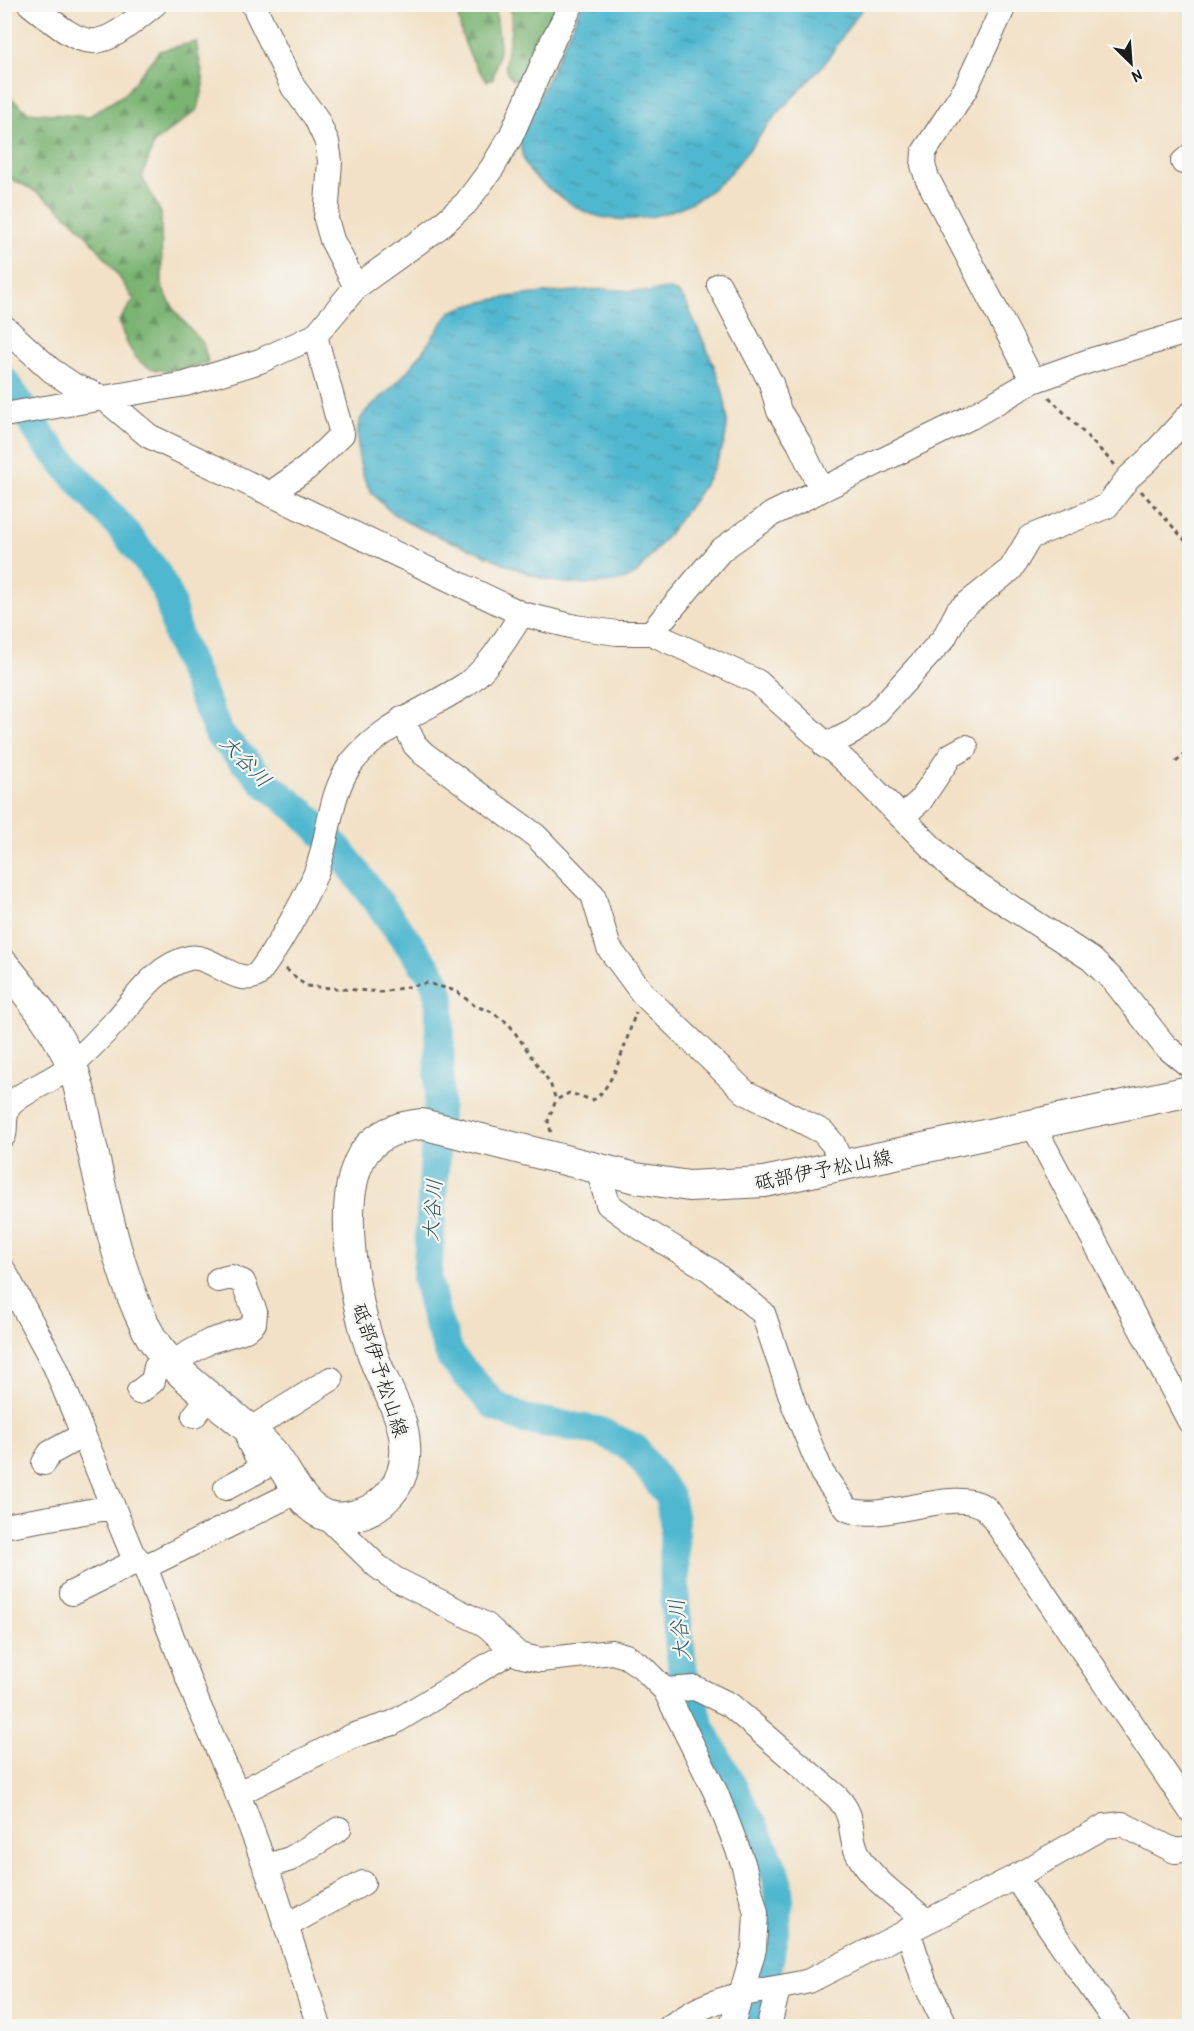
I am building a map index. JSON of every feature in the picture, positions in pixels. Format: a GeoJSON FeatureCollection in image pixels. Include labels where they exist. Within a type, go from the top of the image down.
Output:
{"type":"FeatureCollection","features":[{"type":"Feature","properties":{"kind":"main road"},"geometry":{"type":"LineString","coordinates":[[4,966],[48,1025],[72,1065],[118,1256],[146,1328],[202,1406],[253,1433],[276,1457],[314,1511],[327,1517]]}},
{"type":"Feature","properties":{"kind":"main road","name":"砥部伊予松山線"},"geometry":{"type":"LineString","coordinates":[[327,1517],[361,1514],[388,1498],[399,1480],[405,1457],[402,1426],[374,1359],[354,1286],[350,1233],[350,1190],[360,1160],[367,1148],[391,1131],[422,1124],[598,1169],[666,1183],[714,1186],[764,1182],[1190,1092]]}},
{"type":"Feature","properties":{"kind":"street"},"geometry":{"type":"LineString","coordinates":[[30,4],[66,34],[82,42],[101,41],[121,33],[155,4]]}},
{"type":"Feature","properties":{"kind":"street"},"geometry":{"type":"LineString","coordinates":[[253,4],[294,87],[316,118],[327,142],[330,161],[326,219],[332,240],[356,287]]}},
{"type":"Feature","properties":{"kind":"street"},"geometry":{"type":"LineString","coordinates":[[4,415],[185,384],[260,361],[315,336],[356,287],[438,228],[466,203],[492,168],[511,136],[554,38],[572,4]]}},
{"type":"Feature","properties":{"kind":"street"},"geometry":{"type":"LineString","coordinates":[[1005,4],[965,90],[924,152],[923,165],[927,178],[1033,381]]}},
{"type":"Feature","properties":{"kind":"street"},"geometry":{"type":"LineString","coordinates":[[719,285],[771,383],[779,411],[799,443],[821,489]]}},
{"type":"Feature","properties":{"kind":"street"},"geometry":{"type":"LineString","coordinates":[[4,327],[51,370],[73,385],[105,399],[148,436],[522,614],[596,630],[651,633],[758,682],[902,817],[954,870],[1091,959],[1115,982],[1165,1046],[1190,1066]]}},
{"type":"Feature","properties":{"kind":"street"},"geometry":{"type":"LineString","coordinates":[[651,633],[721,550],[772,514],[971,417],[1033,381],[1089,360],[1190,331]]}},
{"type":"Feature","properties":{"kind":"street"},"geometry":{"type":"LineString","coordinates":[[270,494],[307,468],[342,434],[315,336]]}},
{"type":"Feature","properties":{"kind":"street"},"geometry":{"type":"LineString","coordinates":[[825,746],[853,732],[877,712],[944,638],[958,611],[1011,569],[1030,537],[1107,506],[1128,478],[1148,460],[1190,414]]}},
{"type":"Feature","properties":{"kind":"street"},"geometry":{"type":"LineString","coordinates":[[4,1135],[5,1113],[11,1104],[55,1079],[72,1065],[116,1021],[149,982],[180,962],[197,958],[243,977],[252,978],[262,969],[313,882],[338,790],[352,763],[372,741],[402,719],[467,684],[489,663],[522,614]]}},
{"type":"Feature","properties":{"kind":"street"},"geometry":{"type":"LineString","coordinates":[[402,719],[415,745],[424,754],[536,836],[583,882],[593,895],[609,948],[643,994],[745,1092],[823,1132],[833,1144],[842,1166]]}},
{"type":"Feature","properties":{"kind":"street"},"geometry":{"type":"LineString","coordinates":[[902,817],[920,801],[951,755],[966,747]]}},
{"type":"Feature","properties":{"kind":"street"},"geometry":{"type":"LineString","coordinates":[[1033,1125],[1190,1422]]}},
{"type":"Feature","properties":{"kind":"street"},"geometry":{"type":"LineString","coordinates":[[598,1169],[608,1204],[638,1226],[710,1270],[763,1313],[795,1408],[822,1473],[847,1509],[866,1512],[970,1500],[987,1509],[1190,1810]]}},
{"type":"Feature","properties":{"kind":"street"},"geometry":{"type":"LineString","coordinates":[[4,1271],[55,1366],[132,1553],[142,1563],[266,1867],[319,2026]]}},
{"type":"Feature","properties":{"kind":"street"},"geometry":{"type":"LineString","coordinates":[[139,1392],[153,1381],[156,1367],[169,1359],[210,1341],[246,1330],[254,1323],[255,1312],[243,1282],[231,1277],[218,1280]]}},
{"type":"Feature","properties":{"kind":"street"},"geometry":{"type":"LineString","coordinates":[[226,1488],[263,1468],[249,1442],[253,1433],[331,1379]]}},
{"type":"Feature","properties":{"kind":"street"},"geometry":{"type":"LineString","coordinates":[[44,1463],[50,1453],[83,1435]]}},
{"type":"Feature","properties":{"kind":"street"},"geometry":{"type":"LineString","coordinates":[[72,1593],[298,1491]]}},
{"type":"Feature","properties":{"kind":"street"},"geometry":{"type":"LineString","coordinates":[[4,1526],[113,1507]]}},
{"type":"Feature","properties":{"kind":"street"},"geometry":{"type":"LineString","coordinates":[[327,1517],[370,1560],[394,1579],[486,1625],[513,1650],[530,1660],[612,1652],[627,1656],[679,1689],[730,1705],[847,1807],[857,1852],[865,1866],[917,1926],[924,1981],[946,2026]]}},
{"type":"Feature","properties":{"kind":"street"},"geometry":{"type":"LineString","coordinates":[[237,1794],[352,1736],[375,1731],[393,1723],[513,1650]]}},
{"type":"Feature","properties":{"kind":"street"},"geometry":{"type":"LineString","coordinates":[[679,1689],[742,1863],[756,1913],[754,1949],[732,2026]]}},
{"type":"Feature","properties":{"kind":"street"},"geometry":{"type":"LineString","coordinates":[[671,2026],[707,2005],[740,1994],[778,1989],[808,1981],[1015,1877],[1105,1826],[1122,1824],[1175,1851],[1190,1849]]}},
{"type":"Feature","properties":{"kind":"street"},"geometry":{"type":"LineString","coordinates":[[266,1867],[290,1859],[339,1829]]}},
{"type":"Feature","properties":{"kind":"street"},"geometry":{"type":"LineString","coordinates":[[1015,1877],[1118,2026]]}},
{"type":"Feature","properties":{"kind":"street"},"geometry":{"type":"LineString","coordinates":[[286,1926],[363,1883]]}},
{"type":"Feature","properties":{"kind":"street"},"geometry":{"type":"LineString","coordinates":[[769,2026],[778,1989]]}},
{"type":"Feature","properties":{"kind":"path"},"geometry":{"type":"LineString","coordinates":[[1033,381],[1128,478],[1190,546]]}},
{"type":"Feature","properties":{"kind":"path"},"geometry":{"type":"LineString","coordinates":[[1176,762],[1190,749]]}},
{"type":"Feature","properties":{"kind":"path"},"geometry":{"type":"LineString","coordinates":[[275,947],[286,970],[306,986],[382,992],[427,983],[456,991],[475,1006],[489,1011],[509,1024],[550,1083],[556,1100],[548,1121],[559,1158]]}},
{"type":"Feature","properties":{"kind":"path"},"geometry":{"type":"LineString","coordinates":[[556,1100],[569,1094],[592,1100],[599,1096],[612,1076],[643,994]]}},
{"type":"Feature","properties":{"kind":"green space"},"geometry":{"type":"Polygon","coordinates":[[[458,5],[495,5],[500,46],[493,79],[487,81],[469,54],[462,36],[458,5]]]}},
{"type":"Feature","properties":{"kind":"green space"},"geometry":{"type":"Polygon","coordinates":[[[510,5],[561,5],[524,74],[520,79],[513,80],[508,75],[505,63],[511,26],[510,5]]]}},
{"type":"Feature","properties":{"kind":"green space"},"geometry":{"type":"Polygon","coordinates":[[[196,42],[204,84],[198,109],[154,143],[142,177],[161,213],[162,288],[177,314],[203,343],[208,362],[162,371],[141,362],[125,339],[119,321],[134,300],[95,244],[63,212],[45,198],[5,177],[5,93],[28,112],[88,117],[125,94],[159,51],[196,42]]]}},
{"type":"Feature","properties":{"kind":"water"},"geometry":{"type":"Polygon","coordinates":[[[582,5],[866,5],[821,68],[781,110],[726,177],[692,202],[672,211],[650,217],[628,219],[607,218],[586,213],[568,202],[534,176],[528,169],[521,151],[520,138],[582,5]]]}},
{"type":"Feature","properties":{"kind":"water"},"geometry":{"type":"Polygon","coordinates":[[[603,289],[649,292],[668,289],[678,293],[686,302],[717,373],[727,418],[725,437],[719,457],[708,478],[679,520],[637,573],[620,580],[599,584],[548,580],[414,526],[386,508],[367,485],[362,470],[358,445],[359,423],[368,409],[412,366],[450,312],[505,297],[603,289]]]}},
{"type":"Feature","properties":{"kind":"waterway","name":"大谷川"},"geometry":{"type":"LineString","coordinates":[[4,381],[47,444],[124,531],[155,571],[169,597],[178,637],[219,734],[265,783],[304,814],[340,851],[432,975],[440,996],[439,1096],[427,1278],[436,1317],[451,1357],[495,1406],[524,1419],[598,1431],[634,1448],[669,1496],[674,1520],[675,1604],[683,1673],[701,1728],[760,1839],[777,1878],[779,1901],[767,1972],[749,2026]]}}]}
